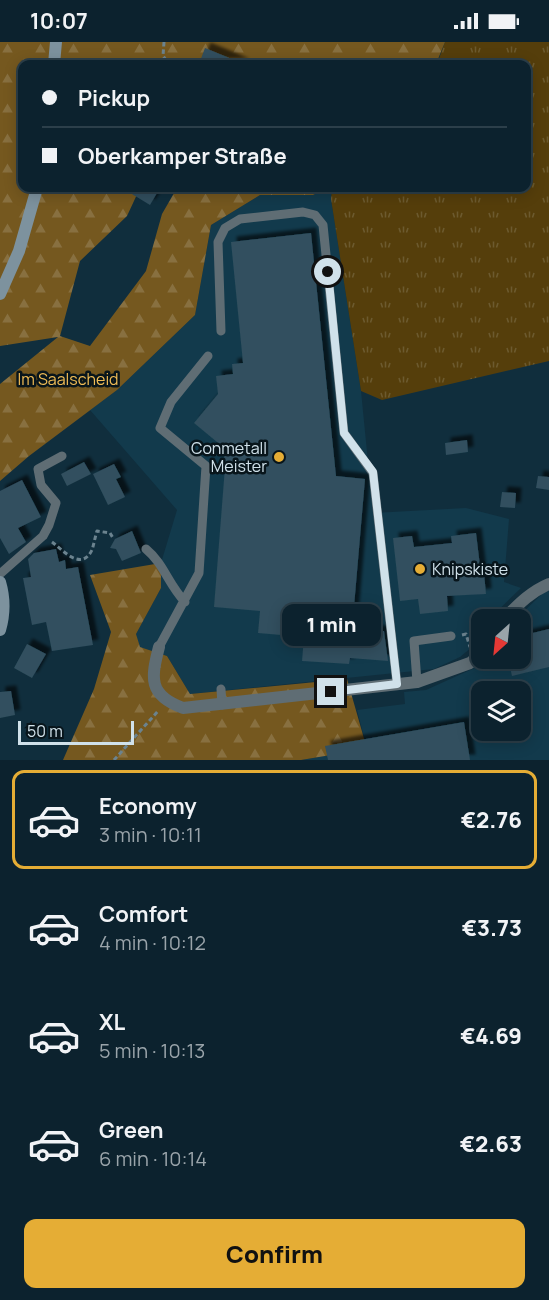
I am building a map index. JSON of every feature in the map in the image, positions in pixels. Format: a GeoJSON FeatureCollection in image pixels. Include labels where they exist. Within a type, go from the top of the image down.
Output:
{"type":"FeatureCollection","features":[{"type":"Feature","properties":{"kind":"main road"},"geometry":{"type":"LineString","coordinates":[[54,60],[56,42]]}},
{"type":"Feature","properties":{"kind":"main road"},"geometry":{"type":"LineString","coordinates":[[0,294],[19,251],[37,192]]}},
{"type":"Feature","properties":{"kind":"main road"},"geometry":{"type":"LineString","coordinates":[[0,582],[5,597],[4,616],[0,630]]}},
{"type":"Feature","properties":{"kind":"street"},"geometry":{"type":"LineString","coordinates":[[514,609],[537,589],[549,584]]}},
{"type":"Feature","properties":{"kind":"street"},"geometry":{"type":"LineString","coordinates":[[159,647],[153,672],[158,693],[167,702],[183,708],[417,682],[471,662]]}},
{"type":"Feature","properties":{"kind":"lane"},"geometry":{"type":"LineString","coordinates":[[221,331],[218,242],[225,228],[240,219],[303,212],[315,215],[323,225],[344,433],[373,472],[397,684]]}},
{"type":"Feature","properties":{"kind":"lane"},"geometry":{"type":"LineString","coordinates":[[159,647],[199,573],[206,466],[160,428],[171,402],[208,356]]}},
{"type":"Feature","properties":{"kind":"lane"},"geometry":{"type":"LineString","coordinates":[[0,574],[43,536],[49,525],[56,503],[41,485],[38,470],[62,456]]}},
{"type":"Feature","properties":{"kind":"lane"},"geometry":{"type":"LineString","coordinates":[[146,549],[157,559],[172,589],[185,602]]}},
{"type":"Feature","properties":{"kind":"lane"},"geometry":{"type":"LineString","coordinates":[[417,682],[414,641],[455,635]]}},
{"type":"Feature","properties":{"kind":"lane"},"geometry":{"type":"LineString","coordinates":[[221,689],[222,705]]}},
{"type":"Feature","properties":{"kind":"path"},"geometry":{"type":"LineString","coordinates":[[164,42],[163,56],[166,60]]}},
{"type":"Feature","properties":{"kind":"path"},"geometry":{"type":"LineString","coordinates":[[43,536],[69,557],[79,560],[91,551],[97,531],[110,533],[114,538]]}},
{"type":"Feature","properties":{"kind":"path"},"geometry":{"type":"LineString","coordinates":[[455,635],[466,634],[468,644]]}},
{"type":"Feature","properties":{"kind":"path"},"geometry":{"type":"LineString","coordinates":[[114,760],[167,702]]}},
{"type":"Feature","properties":{"kind":"shaded area"},"geometry":{"type":"Polygon","coordinates":[[[319,192],[332,192],[361,391],[373,513],[466,508],[509,519],[504,582],[521,588],[499,609],[471,609],[471,648],[460,657],[434,669],[190,694],[167,656],[139,647],[136,634],[161,588],[161,563],[177,510],[90,410],[117,390],[195,315],[211,225],[260,195],[313,195],[319,192]]]}},
{"type":"Feature","properties":{"kind":"shaded area"},"geometry":{"type":"Polygon","coordinates":[[[549,591],[549,760],[301,760],[367,749],[357,710],[405,704],[404,692],[426,690],[472,669],[531,669],[531,609],[526,609],[543,593],[549,591]]]}},
{"type":"Feature","properties":{"kind":"green space","name":"Im Saalscheid"},"geometry":{"type":"Polygon","coordinates":[[[0,42],[445,42],[438,60],[18,60],[18,192],[138,192],[127,216],[80,261],[60,336],[90,346],[146,271],[162,214],[175,192],[319,192],[313,195],[260,195],[211,225],[195,315],[117,390],[29,456],[0,481],[0,384],[58,337],[0,346],[0,42]]]}},
{"type":"Feature","properties":{"kind":"green space"},"geometry":{"type":"Polygon","coordinates":[[[445,42],[549,42],[549,361],[382,400],[361,391],[332,192],[531,192],[531,60],[438,60],[445,42]]]}},
{"type":"Feature","properties":{"kind":"green space"},"geometry":{"type":"Polygon","coordinates":[[[161,563],[161,588],[136,634],[140,647],[167,656],[190,694],[347,679],[367,749],[301,760],[63,760],[94,689],[111,632],[90,575],[161,563]]]}},
{"type":"Feature","properties":{"kind":"building"},"geometry":{"type":"Polygon","coordinates":[[[205,48],[234,60],[200,60],[205,48]]]}},
{"type":"Feature","properties":{"kind":"building"},"geometry":{"type":"Polygon","coordinates":[[[129,192],[158,192],[150,205],[129,192]]]}},
{"type":"Feature","properties":{"kind":"building","name":"Conmetall Meister"},"geometry":{"type":"Polygon","coordinates":[[[311,233],[336,476],[365,479],[352,630],[384,631],[388,661],[350,658],[349,664],[302,661],[304,637],[258,633],[260,611],[214,607],[225,467],[223,447],[194,423],[218,394],[216,376],[233,374],[232,364],[243,363],[231,242],[311,233]]]}},
{"type":"Feature","properties":{"kind":"building"},"geometry":{"type":"Polygon","coordinates":[[[467,440],[468,452],[446,455],[445,443],[467,440]]]}},
{"type":"Feature","properties":{"kind":"building"},"geometry":{"type":"Polygon","coordinates":[[[84,462],[91,474],[67,486],[61,474],[84,462]]]}},
{"type":"Feature","properties":{"kind":"building"},"geometry":{"type":"Polygon","coordinates":[[[114,464],[121,477],[116,479],[125,497],[108,505],[93,474],[114,464]]]}},
{"type":"Feature","properties":{"kind":"building"},"geometry":{"type":"Polygon","coordinates":[[[538,476],[549,477],[549,490],[536,488],[538,476]]]}},
{"type":"Feature","properties":{"kind":"building"},"geometry":{"type":"Polygon","coordinates":[[[22,480],[41,517],[18,528],[26,542],[9,554],[0,538],[0,491],[22,480]]]}},
{"type":"Feature","properties":{"kind":"building"},"geometry":{"type":"Polygon","coordinates":[[[502,492],[516,493],[515,508],[500,507],[502,492]]]}},
{"type":"Feature","properties":{"kind":"building"},"geometry":{"type":"Polygon","coordinates":[[[132,531],[141,553],[122,561],[116,549],[110,548],[115,539],[132,531]]]}},
{"type":"Feature","properties":{"kind":"building"},"geometry":{"type":"Polygon","coordinates":[[[476,533],[486,594],[447,596],[448,611],[420,614],[418,599],[400,601],[393,538],[412,536],[414,547],[452,543],[451,536],[476,533]]]}},
{"type":"Feature","properties":{"kind":"building"},"geometry":{"type":"Polygon","coordinates":[[[56,549],[59,562],[65,560],[66,569],[78,567],[93,645],[52,651],[46,622],[32,625],[23,578],[31,577],[28,559],[34,553],[56,549]]]}},
{"type":"Feature","properties":{"kind":"building"},"geometry":{"type":"Polygon","coordinates":[[[549,629],[549,667],[512,676],[510,669],[531,669],[531,633],[549,629]]]}},
{"type":"Feature","properties":{"kind":"building"},"geometry":{"type":"Polygon","coordinates":[[[27,644],[46,654],[32,678],[14,668],[27,644]]]}},
{"type":"Feature","properties":{"kind":"building"},"geometry":{"type":"Polygon","coordinates":[[[11,691],[15,715],[0,718],[0,692],[11,691]]]}},
{"type":"Feature","properties":{"kind":"building"},"geometry":{"type":"Polygon","coordinates":[[[464,722],[470,760],[328,760],[325,746],[464,722]]]}},
{"type":"Feature","properties":{"kind":"place","name":"Conmetall Meister"},"geometry":{"type":"Point","coordinates":[279,457]}},
{"type":"Feature","properties":{"kind":"place","name":"Knipskiste"},"geometry":{"type":"Point","coordinates":[420,569]}},
{"type":"Feature","properties":{"kind":"route"},"geometry":{"type":"LineString","coordinates":[[328,272],[344,433],[373,472],[397,684],[331,692]]}}]}
